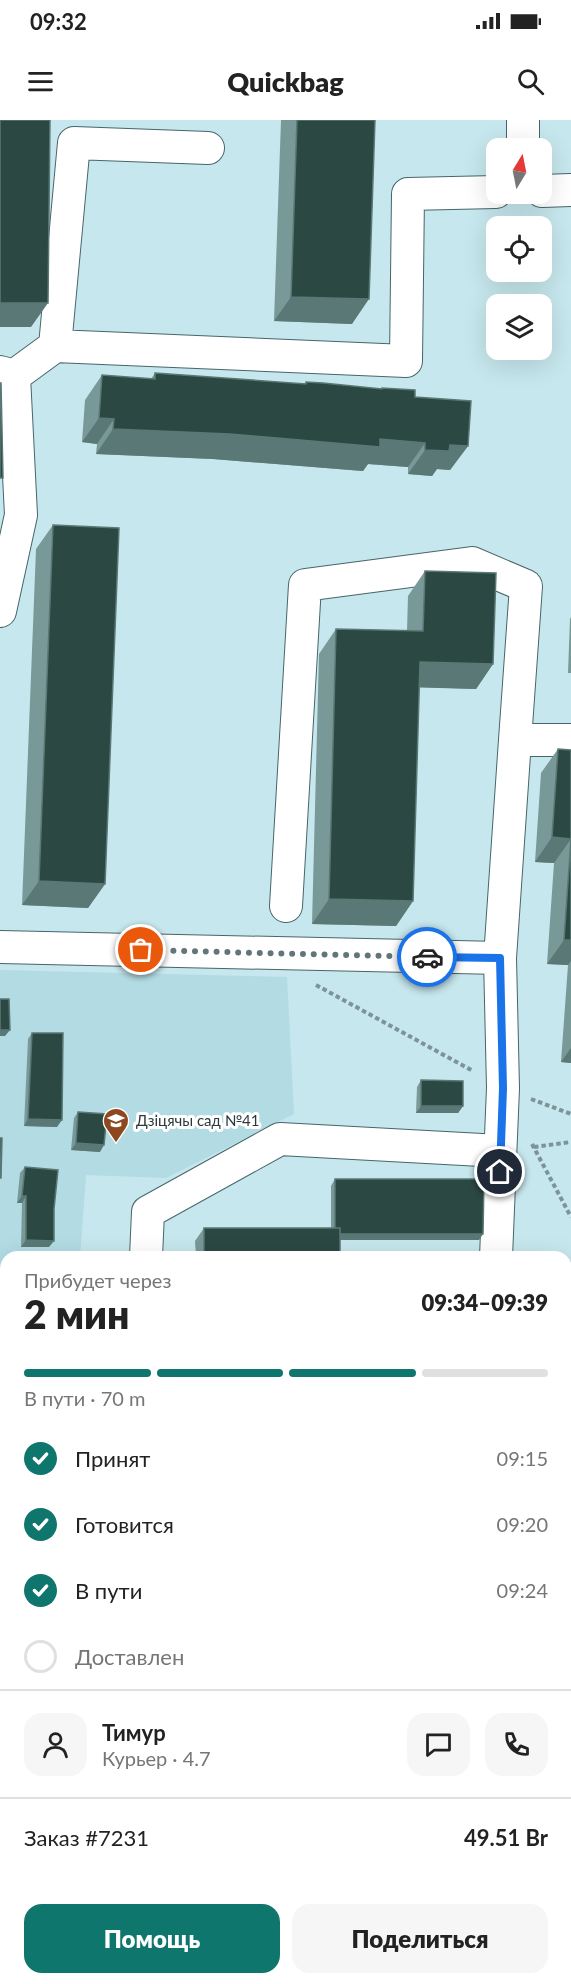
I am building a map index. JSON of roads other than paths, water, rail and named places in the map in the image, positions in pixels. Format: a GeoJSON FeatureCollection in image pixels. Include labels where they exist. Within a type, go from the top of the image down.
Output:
{"type":"FeatureCollection","features":[{"type":"Feature","properties":{"kind":"street"},"geometry":{"type":"LineString","coordinates":[[523,120],[523,138]]}},
{"type":"Feature","properties":{"kind":"street"},"geometry":{"type":"LineString","coordinates":[[55,346],[74,143],[208,148]]}},
{"type":"Feature","properties":{"kind":"street"},"geometry":{"type":"LineString","coordinates":[[552,190],[571,190]]}},
{"type":"Feature","properties":{"kind":"street"},"geometry":{"type":"LineString","coordinates":[[0,611],[21,515],[7,374],[55,346],[406,361],[408,194],[486,192]]}},
{"type":"Feature","properties":{"kind":"street"},"geometry":{"type":"LineString","coordinates":[[286,906],[305,585],[472,563],[526,586],[500,958],[503,1088],[496,1251]]}},
{"type":"Feature","properties":{"kind":"street"},"geometry":{"type":"LineString","coordinates":[[515,740],[571,740]]}},
{"type":"Feature","properties":{"kind":"street"},"geometry":{"type":"LineString","coordinates":[[0,947],[500,958]]}},
{"type":"Feature","properties":{"kind":"street"},"geometry":{"type":"LineString","coordinates":[[146,1251],[148,1212],[280,1139],[500,1150]]}},
{"type":"Feature","properties":{"kind":"place","name":"Дзіцячы сад №41"},"geometry":{"type":"Point","coordinates":[116,1144]}}]}
